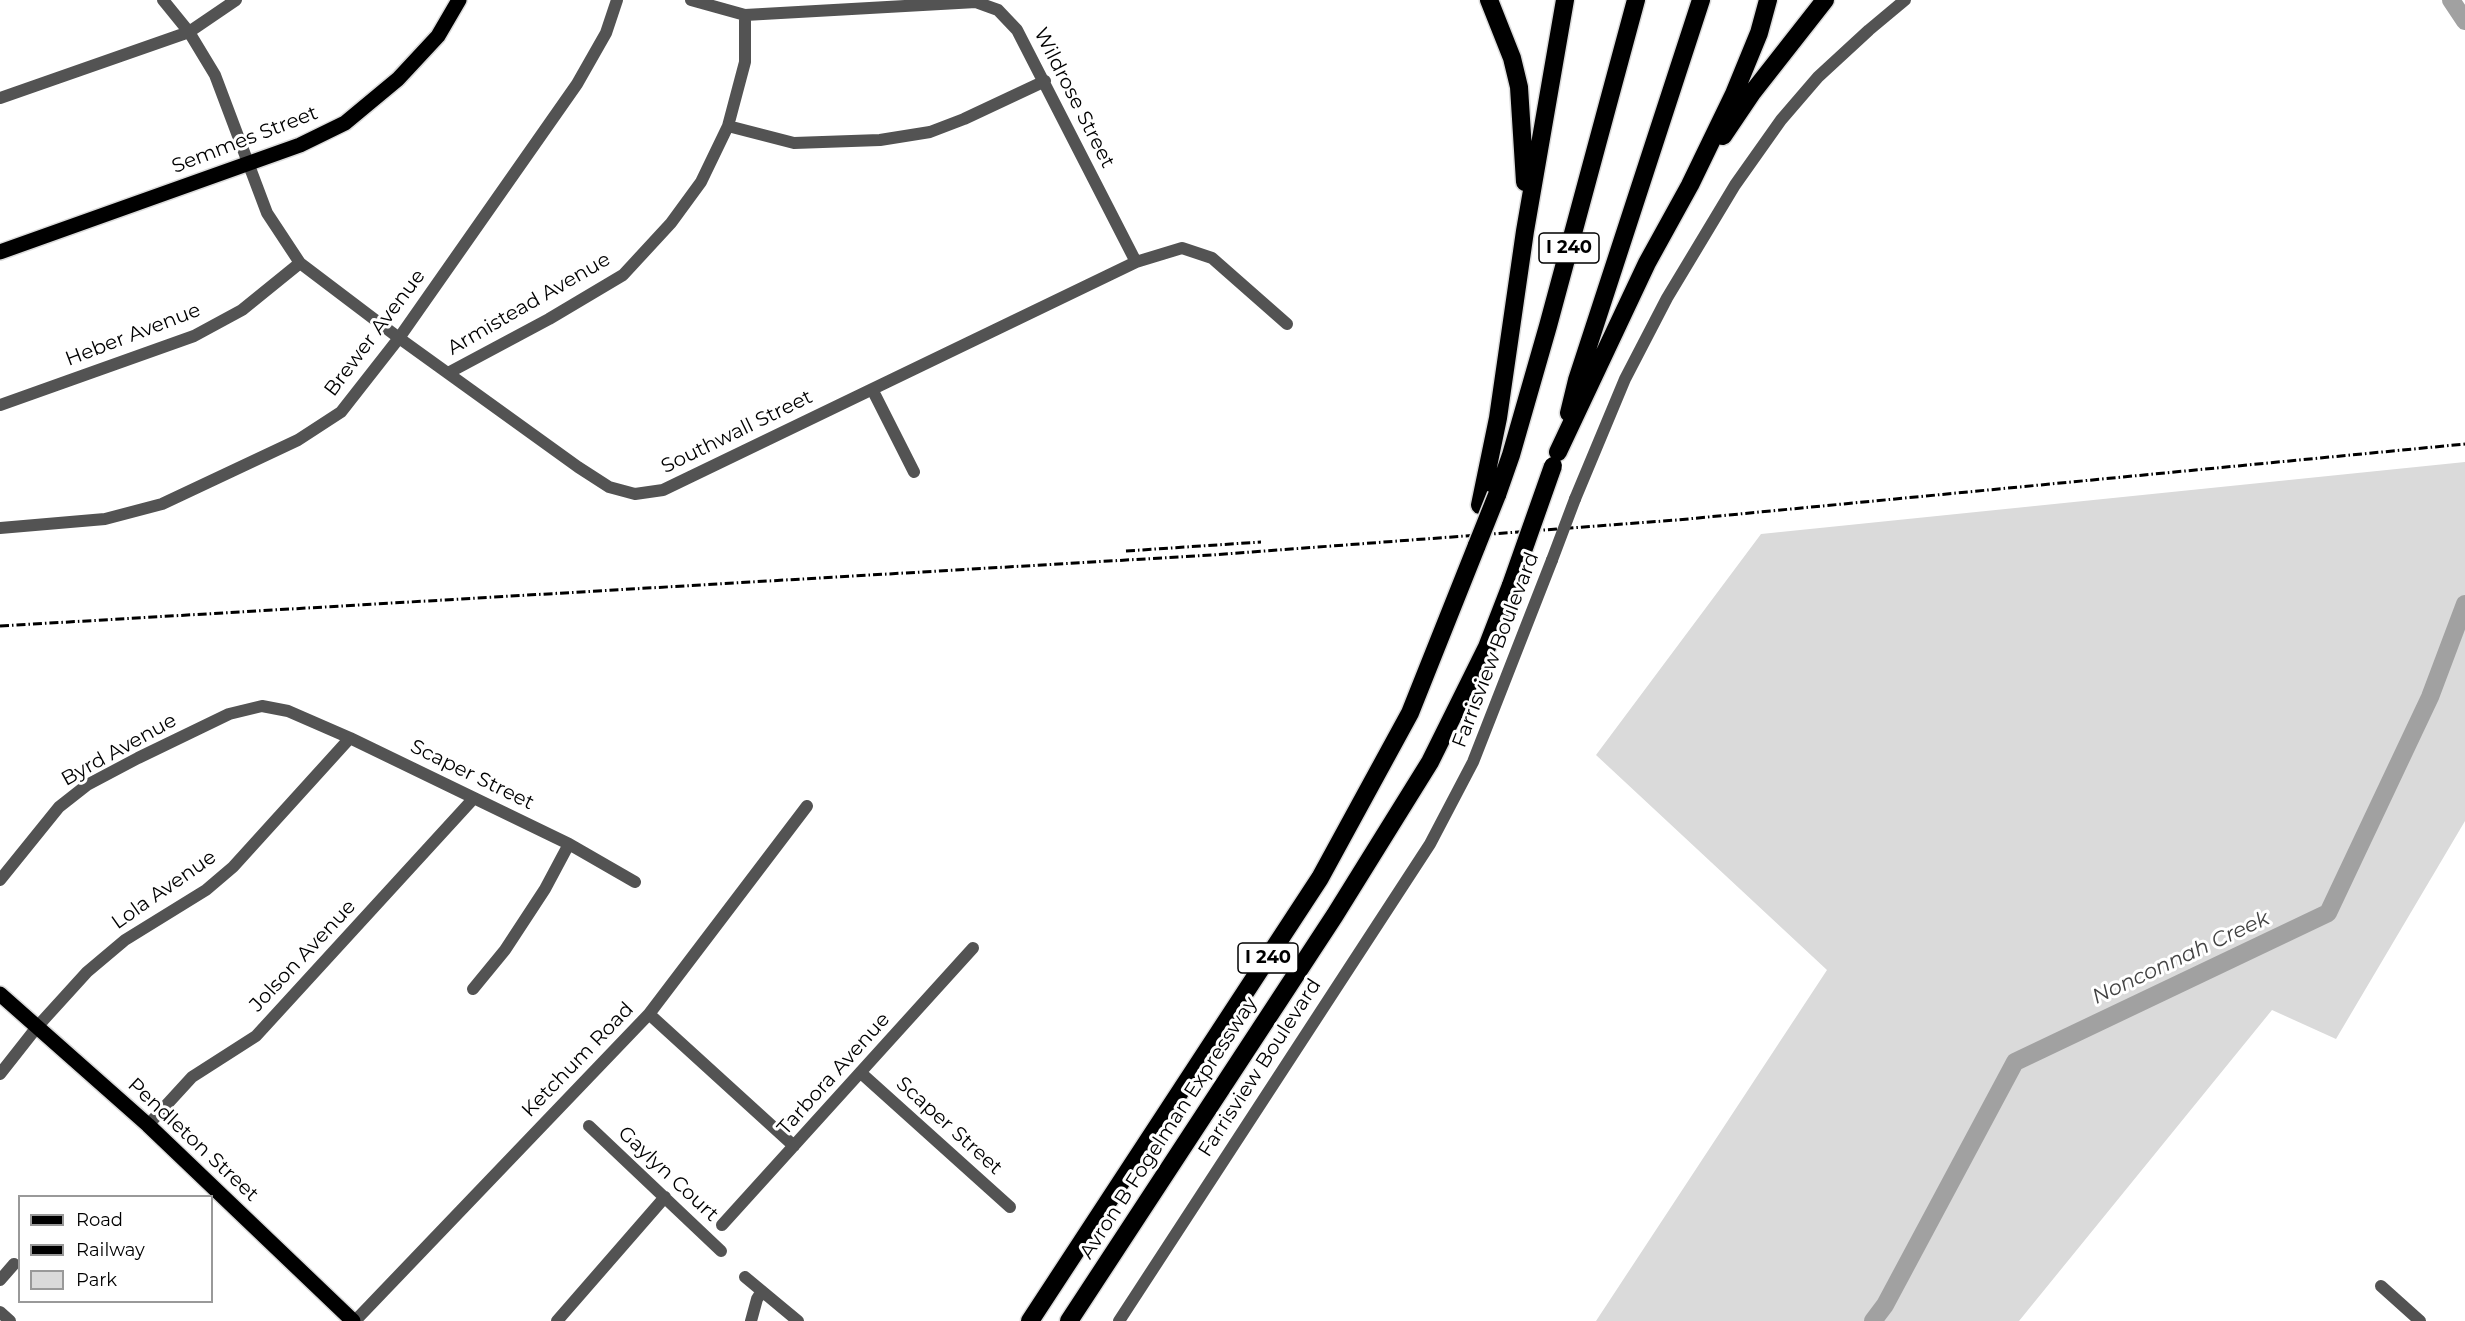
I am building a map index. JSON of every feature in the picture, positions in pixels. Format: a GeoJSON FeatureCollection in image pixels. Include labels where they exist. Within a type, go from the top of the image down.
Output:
{"type":"FeatureCollection","features":[{"type":"Feature","properties":{"kind":"highway"},"geometry":{"type":"LineString","coordinates":[[1489,0],[1512,58],[1519,87],[1525,170],[1525,231]]}},
{"type":"Feature","properties":{"kind":"highway"},"geometry":{"type":"LineString","coordinates":[[1543,126],[1557,0]]}},
{"type":"Feature","properties":{"kind":"highway"},"geometry":{"type":"LineString","coordinates":[[1477,545],[1480,505],[1500,407],[1525,231],[1565,0]]}},
{"type":"Feature","properties":{"kind":"highway","name":"Avron B Fogelman Expressway"},"geometry":{"type":"LineString","coordinates":[[1030,1321],[1320,878],[1410,713],[1497,495],[1545,337],[1636,0]]}},
{"type":"Feature","properties":{"kind":"highway","name":"Avron B Fogelman Expressway"},"geometry":{"type":"LineString","coordinates":[[1069,1321],[1335,915],[1430,762],[1487,647],[1556,459],[1577,380],[1701,0]]}},
{"type":"Feature","properties":{"kind":"highway"},"geometry":{"type":"LineString","coordinates":[[1556,459],[1647,263],[1690,185],[1751,57],[1768,0]]}},
{"type":"Feature","properties":{"kind":"highway"},"geometry":{"type":"LineString","coordinates":[[1690,185],[1752,93],[1825,0]]}},
{"type":"Feature","properties":{"kind":"main road","name":"Semmes Street"},"geometry":{"type":"LineString","coordinates":[[0,252],[300,145],[345,123],[398,79],[438,36],[459,0]]}},
{"type":"Feature","properties":{"kind":"main road","name":"Pendleton Street"},"geometry":{"type":"LineString","coordinates":[[0,994],[148,1125],[354,1321]]}},
{"type":"Feature","properties":{"kind":"street","name":"Southwall Street"},"geometry":{"type":"LineString","coordinates":[[163,0],[189,32],[215,75],[267,213],[300,263],[399,338],[609,487],[635,494],[663,490],[1136,262],[1182,249],[1212,258],[1287,324]]}},
{"type":"Feature","properties":{"kind":"street"},"geometry":{"type":"LineString","coordinates":[[0,98],[189,32],[236,0]]}},
{"type":"Feature","properties":{"kind":"street","name":"Brewer Avenue"},"geometry":{"type":"LineString","coordinates":[[0,528],[105,519],[162,504],[288,445],[341,412],[399,338],[577,84],[606,33],[617,0]]}},
{"type":"Feature","properties":{"kind":"street","name":"Wildrose Street"},"geometry":{"type":"LineString","coordinates":[[691,0],[745,15],[976,2],[998,10],[1017,30],[1045,81],[1136,262]]}},
{"type":"Feature","properties":{"kind":"street","name":"Farrisview Boulevard"},"geometry":{"type":"LineString","coordinates":[[1119,1321],[1430,844],[1473,762],[1575,499],[1630,369],[1667,298],[1735,185],[1781,120],[1818,77],[1905,0]]}},
{"type":"Feature","properties":{"kind":"street","name":"Armistead Avenue"},"geometry":{"type":"LineString","coordinates":[[448,373],[549,319],[623,275],[671,224],[701,182],[728,126],[745,62],[745,15]]}},
{"type":"Feature","properties":{"kind":"street"},"geometry":{"type":"LineString","coordinates":[[728,126],[794,143],[880,140],[930,132],[964,119],[1045,81]]}},
{"type":"Feature","properties":{"kind":"street","name":"Heber Avenue"},"geometry":{"type":"LineString","coordinates":[[0,405],[194,336],[242,310],[300,263]]}},
{"type":"Feature","properties":{"kind":"street"},"geometry":{"type":"LineString","coordinates":[[872,389],[914,472]]}},
{"type":"Feature","properties":{"kind":"street","name":"Byrd Avenue"},"geometry":{"type":"LineString","coordinates":[[0,880],[59,807],[87,785],[229,714],[262,706],[288,711]]}},
{"type":"Feature","properties":{"kind":"street","name":"Scaper Street"},"geometry":{"type":"LineString","coordinates":[[288,711],[350,738],[569,844],[635,882]]}},
{"type":"Feature","properties":{"kind":"street","name":"Lola Avenue"},"geometry":{"type":"LineString","coordinates":[[0,1074],[87,972],[125,940],[207,890],[233,867],[350,738]]}},
{"type":"Feature","properties":{"kind":"street","name":"Jolson Avenue"},"geometry":{"type":"LineString","coordinates":[[148,1125],[192,1077],[256,1036],[474,798]]}},
{"type":"Feature","properties":{"kind":"street","name":"Ketchum Road"},"geometry":{"type":"LineString","coordinates":[[354,1321],[649,1014],[807,806]]}},
{"type":"Feature","properties":{"kind":"street"},"geometry":{"type":"LineString","coordinates":[[473,989],[505,950],[545,889],[569,844]]}},
{"type":"Feature","properties":{"kind":"street","name":"Tarbora Avenue"},"geometry":{"type":"LineString","coordinates":[[722,1226],[974,948]]}},
{"type":"Feature","properties":{"kind":"street"},"geometry":{"type":"LineString","coordinates":[[649,1014],[794,1146]]}},
{"type":"Feature","properties":{"kind":"street","name":"Scaper Street"},"geometry":{"type":"LineString","coordinates":[[861,1073],[1010,1207]]}},
{"type":"Feature","properties":{"kind":"street","name":"Gaylyn Court"},"geometry":{"type":"LineString","coordinates":[[589,1126],[722,1251]]}},
{"type":"Feature","properties":{"kind":"street"},"geometry":{"type":"LineString","coordinates":[[557,1321],[664,1197]]}},
{"type":"Feature","properties":{"kind":"street"},"geometry":{"type":"LineString","coordinates":[[0,1280],[14,1264]]}},
{"type":"Feature","properties":{"kind":"street"},"geometry":{"type":"LineString","coordinates":[[745,1277],[798,1321]]}},
{"type":"Feature","properties":{"kind":"street"},"geometry":{"type":"LineString","coordinates":[[2382,1286],[2420,1321]]}},
{"type":"Feature","properties":{"kind":"street"},"geometry":{"type":"LineString","coordinates":[[751,1321],[757,1299],[762,1291]]}},
{"type":"Feature","properties":{"kind":"street"},"geometry":{"type":"LineString","coordinates":[[0,1312],[10,1321]]}},
{"type":"Feature","properties":{"kind":"green space"},"geometry":{"type":"Polygon","coordinates":[[[2465,462],[2465,821],[2336,1039],[2272,1010],[2019,1321],[1596,1321],[1827,970],[1596,755],[1761,534],[2465,462]]]}},
{"type":"Feature","properties":{"kind":"waterway","name":"Nonconnah Creek"},"geometry":{"type":"LineString","coordinates":[[2451,0],[2465,21]]}},
{"type":"Feature","properties":{"kind":"waterway","name":"Nonconnah Creek"},"geometry":{"type":"LineString","coordinates":[[1873,1321],[1885,1305],[2015,1062],[2328,913],[2430,697],[2465,604]]}},
{"type":"Feature","properties":{"kind":"railway"},"geometry":{"type":"LineString","coordinates":[[0,626],[1212,555],[1677,520],[2465,444]]}},
{"type":"Feature","properties":{"kind":"railway"},"geometry":{"type":"LineString","coordinates":[[1126,551],[1261,542]]}}]}
